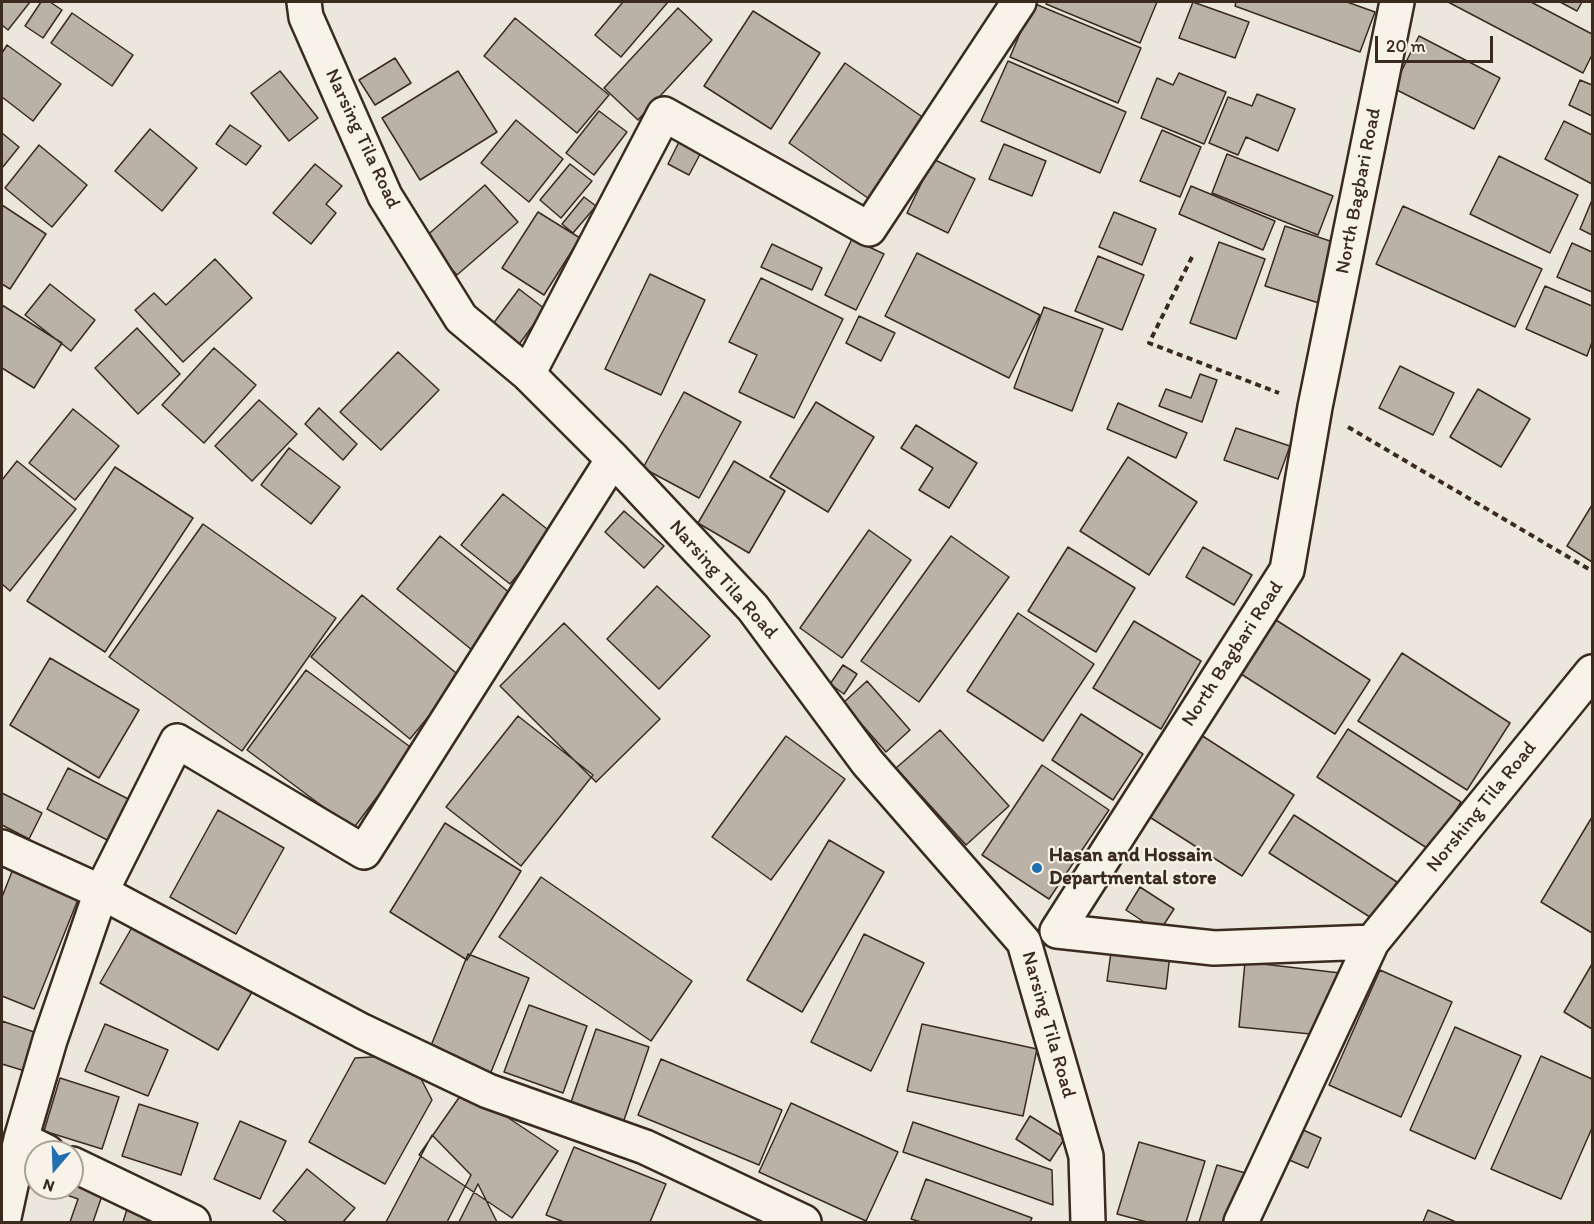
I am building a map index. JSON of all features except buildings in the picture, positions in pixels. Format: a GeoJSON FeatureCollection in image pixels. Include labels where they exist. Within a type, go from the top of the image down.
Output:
{"type":"FeatureCollection","features":[{"type":"Feature","properties":{"kind":"street","name":"Narsing Tila Road"},"geometry":{"type":"LineString","coordinates":[[304,2],[306,17],[385,196],[461,318],[528,374],[613,459],[753,608],[867,762],[1024,942],[1086,1156],[1088,1222]]}},
{"type":"Feature","properties":{"kind":"street"},"geometry":{"type":"LineString","coordinates":[[528,374],[664,114],[869,229],[1019,2]]}},
{"type":"Feature","properties":{"kind":"street","name":"North Bagbari Road"},"geometry":{"type":"LineString","coordinates":[[1057,931],[1287,570],[1315,407],[1397,2]]}},
{"type":"Feature","properties":{"kind":"street"},"geometry":{"type":"LineString","coordinates":[[35,1140],[50,1040],[101,892],[177,741],[364,852],[613,459]]}},
{"type":"Feature","properties":{"kind":"street","name":"Norshing Tila Road"},"geometry":{"type":"LineString","coordinates":[[1241,1222],[1372,942],[1593,672]]}},
{"type":"Feature","properties":{"kind":"street"},"geometry":{"type":"LineString","coordinates":[[2,847],[101,892],[362,1031],[488,1091],[645,1147],[804,1222]]}},
{"type":"Feature","properties":{"kind":"street"},"geometry":{"type":"LineString","coordinates":[[1024,942],[1057,931],[1214,948],[1372,942]]}},
{"type":"Feature","properties":{"kind":"street"},"geometry":{"type":"LineString","coordinates":[[3,1222],[24,1170]]}},
{"type":"Feature","properties":{"kind":"street"},"geometry":{"type":"LineString","coordinates":[[84,1170],[193,1222]]}},
{"type":"Feature","properties":{"kind":"path"},"geometry":{"type":"LineString","coordinates":[[1192,257],[1149,343],[1315,407],[1593,571]]}},
{"type":"Feature","properties":{"kind":"place","name":"Hasan and Hossain Departmental store"},"geometry":{"type":"Point","coordinates":[1037,868]}}]}
